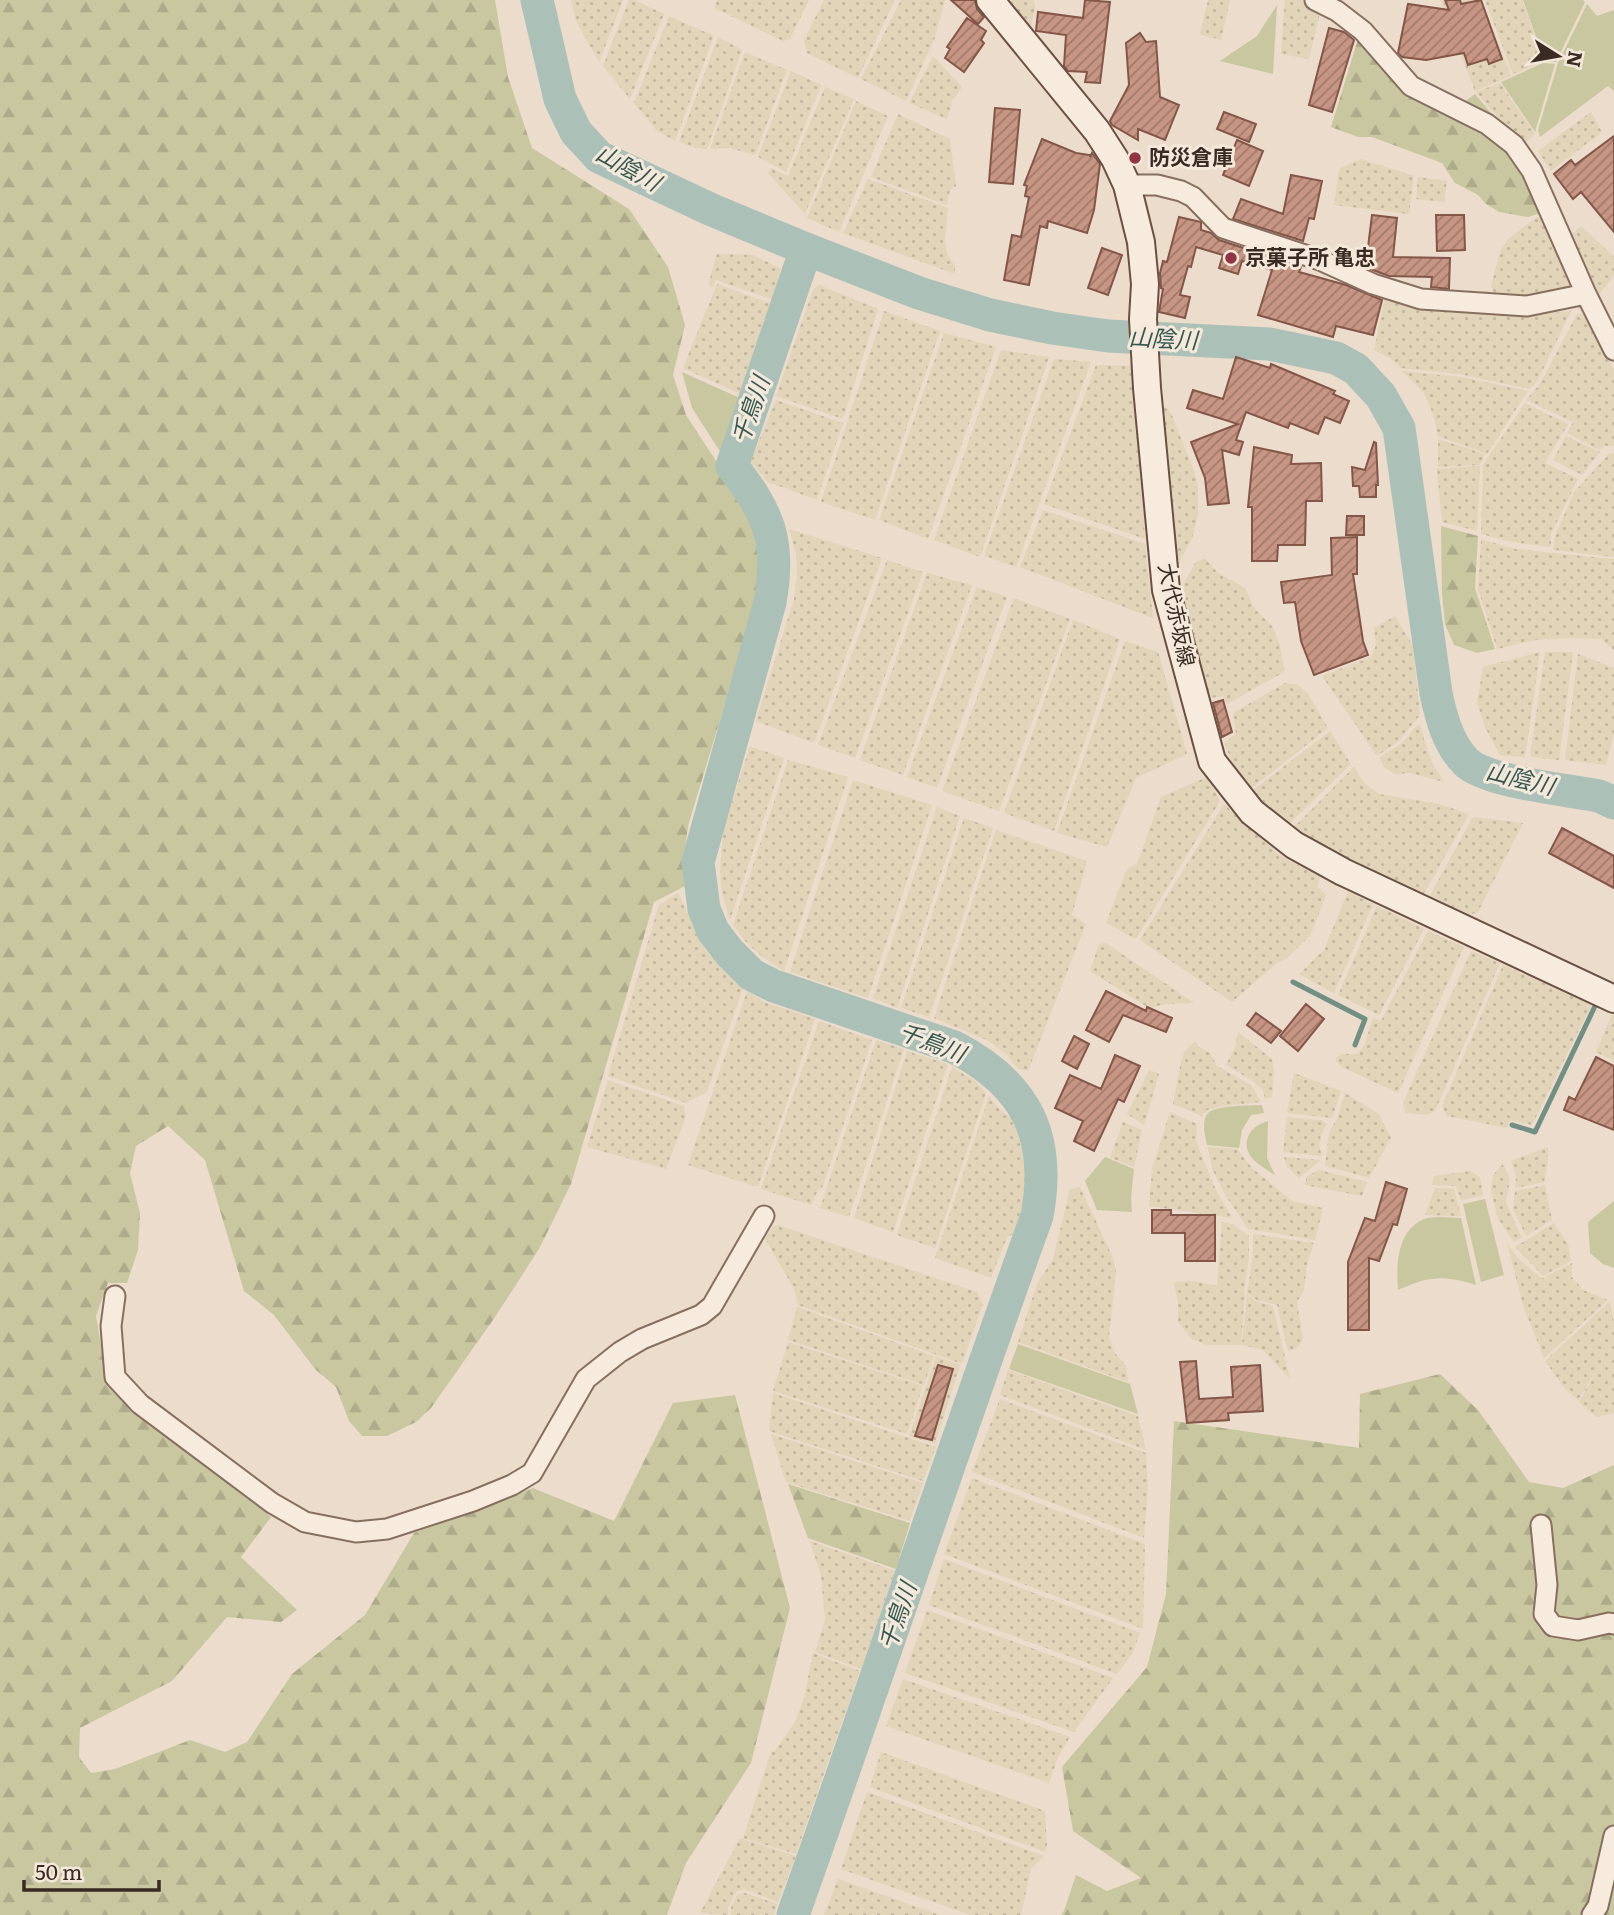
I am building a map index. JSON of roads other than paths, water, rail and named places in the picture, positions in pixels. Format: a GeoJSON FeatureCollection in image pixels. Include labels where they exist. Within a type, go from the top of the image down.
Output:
{"type":"FeatureCollection","features":[{"type":"Feature","properties":{"kind":"main road","name":"大代赤坂線"},"geometry":{"type":"LineString","coordinates":[[990,0],[1097,131],[1115,159],[1127,185],[1141,243],[1145,284],[1143,325],[1166,590],[1212,761],[1252,812],[1294,845],[1343,872],[1614,999]]}},
{"type":"Feature","properties":{"kind":"street"},"geometry":{"type":"LineString","coordinates":[[1315,0],[1337,11],[1363,31],[1411,86],[1487,124],[1514,145],[1532,171],[1586,294],[1614,350]]}},
{"type":"Feature","properties":{"kind":"street"},"geometry":{"type":"LineString","coordinates":[[1127,185],[1157,185],[1181,191],[1193,197],[1223,228],[1320,260],[1373,284],[1421,299],[1527,306],[1586,294]]}},
{"type":"Feature","properties":{"kind":"street"},"geometry":{"type":"LineString","coordinates":[[115,1296],[111,1326],[114,1377],[140,1404],[272,1503],[305,1522],[356,1532],[387,1529],[473,1502],[532,1473],[586,1379],[620,1352],[642,1339],[701,1315],[712,1306],[764,1216]]}},
{"type":"Feature","properties":{"kind":"street"},"geometry":{"type":"LineString","coordinates":[[1541,1525],[1547,1586],[1544,1614],[1553,1626],[1578,1630],[1614,1624]]}},
{"type":"Feature","properties":{"kind":"street"},"geometry":{"type":"LineString","coordinates":[[1592,1915],[1598,1906],[1614,1836]]}},
{"type":"Feature","properties":{"kind":"waterway","name":"山陰川"},"geometry":{"type":"LineString","coordinates":[[537,0],[560,99],[576,132],[599,157],[712,210],[919,293],[990,315],[1108,336],[1269,344],[1336,358],[1356,369],[1381,396],[1399,428],[1436,693],[1443,721],[1454,747],[1466,762],[1491,775],[1599,796],[1614,803]]}},
{"type":"Feature","properties":{"kind":"waterway","name":"千鳥川"},"geometry":{"type":"LineString","coordinates":[[793,1915],[1037,1216],[1041,1187],[1036,1137],[1028,1115],[1016,1096],[999,1078],[954,1047],[774,986],[752,975],[713,931],[704,909],[698,862],[770,602],[773,581],[773,545],[769,529],[755,499],[732,466],[806,249]]}},
{"type":"Feature","properties":{"kind":"waterway"},"geometry":{"type":"LineString","coordinates":[[1293,982],[1365,1019],[1355,1045]]}},
{"type":"Feature","properties":{"kind":"waterway"},"geometry":{"type":"LineString","coordinates":[[1512,1125],[1535,1132],[1597,1002]]}},
{"type":"Feature","properties":{"kind":"place","name":"防災倉庫"},"geometry":{"type":"Point","coordinates":[1135,158]}},
{"type":"Feature","properties":{"kind":"place","name":"京菓子所 亀忠"},"geometry":{"type":"Point","coordinates":[1231,258]}}]}
